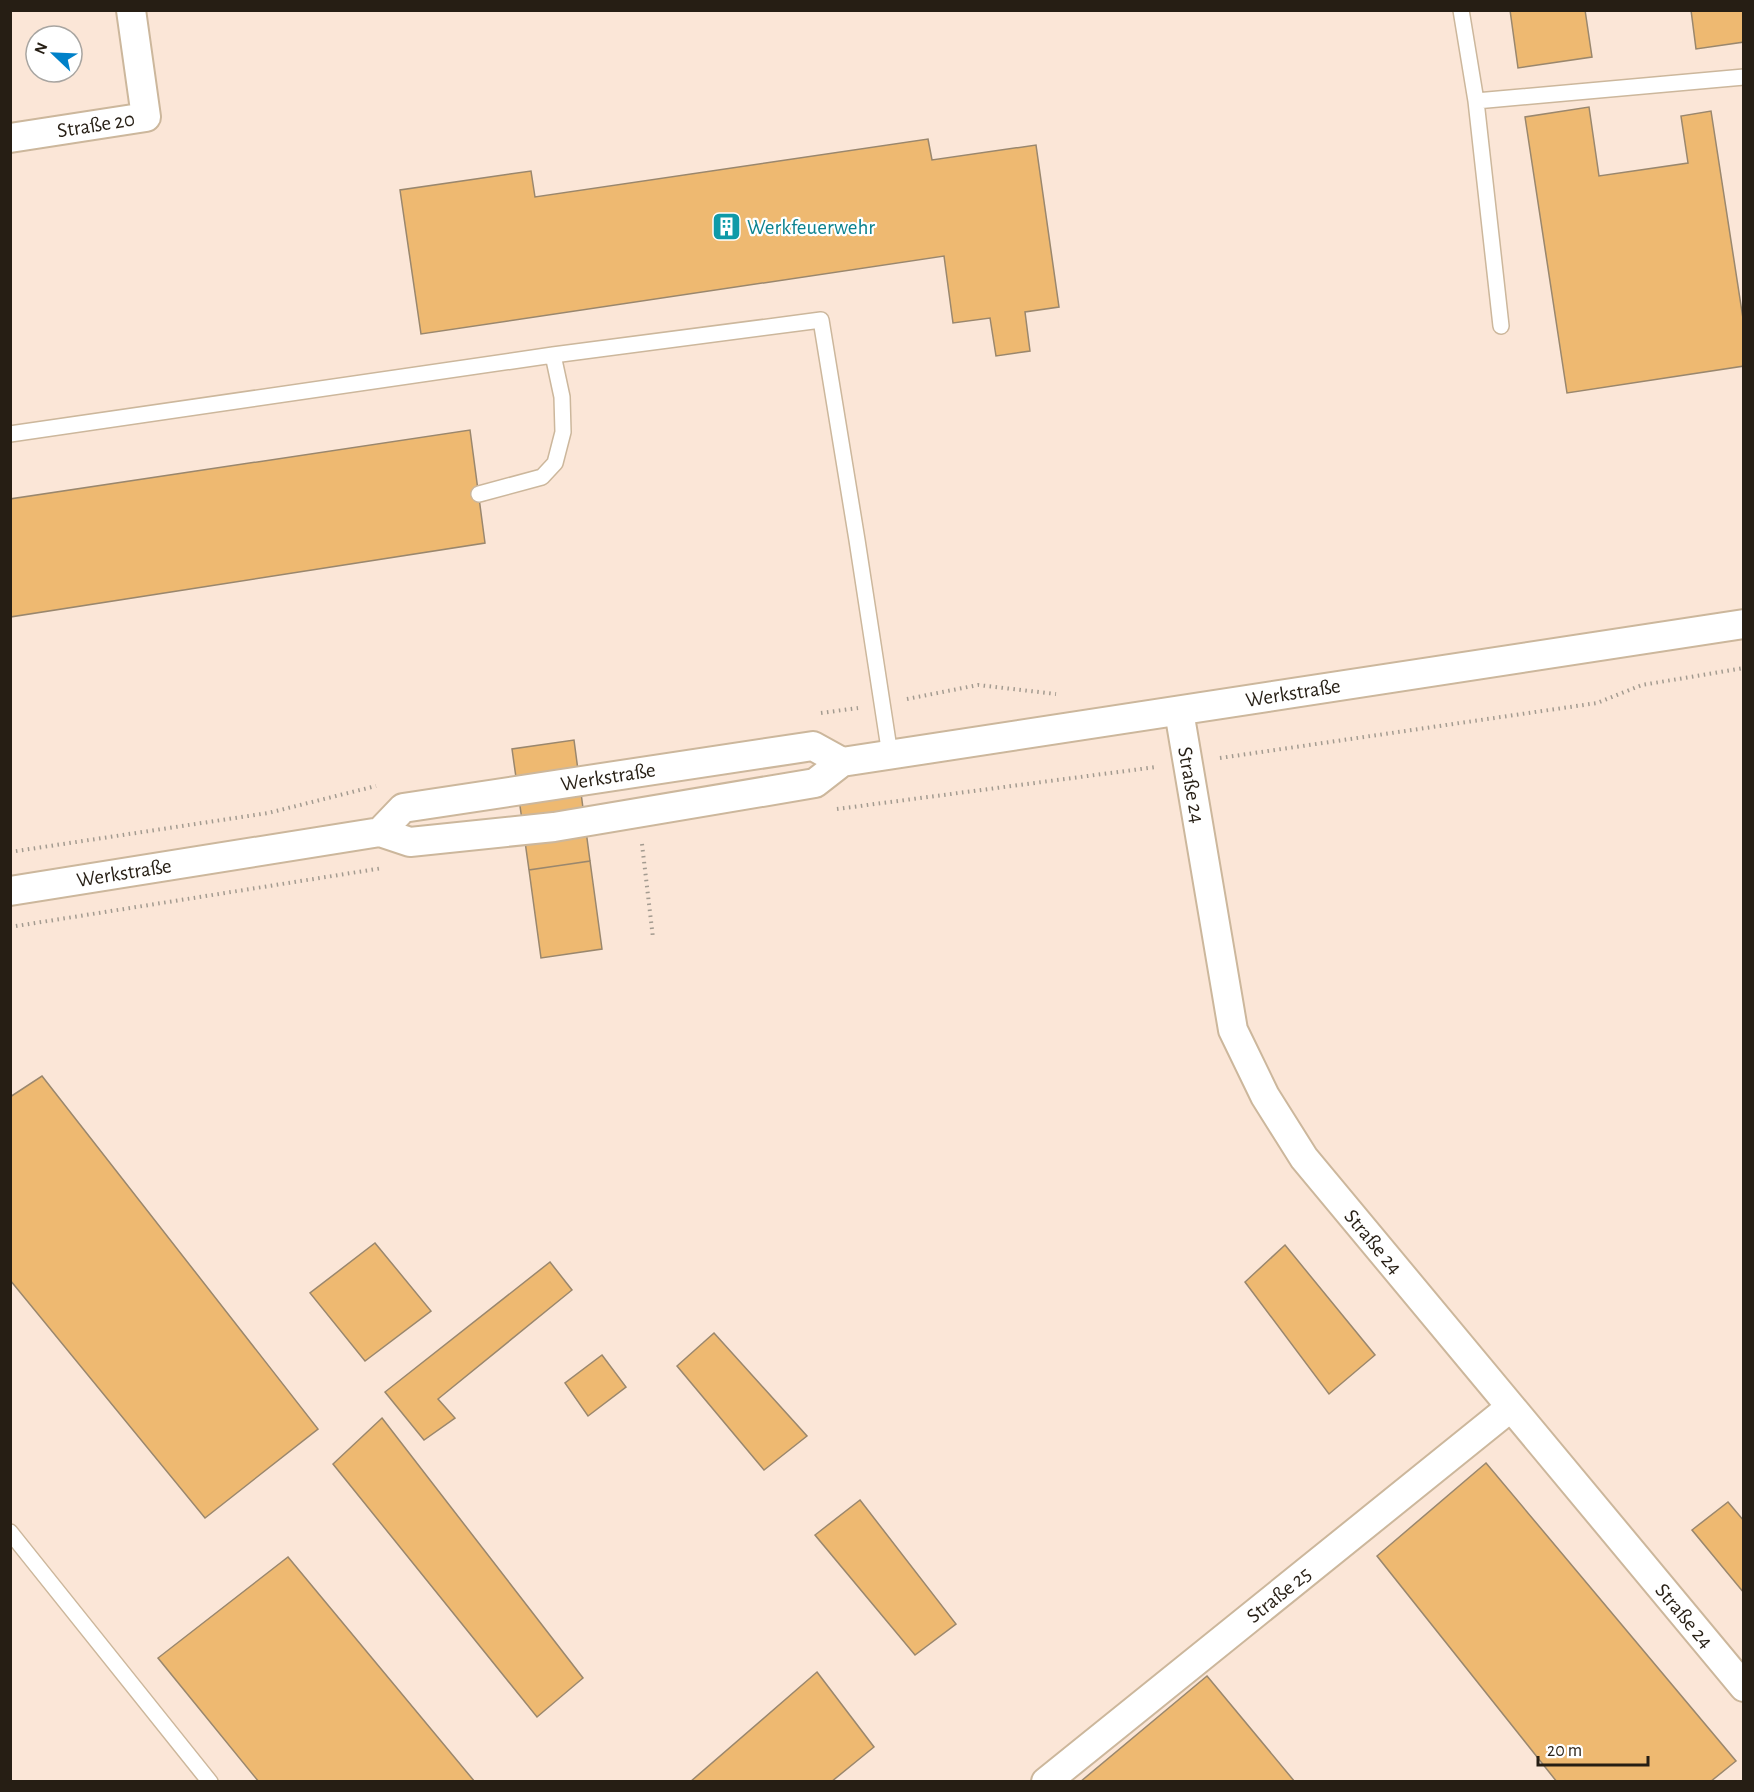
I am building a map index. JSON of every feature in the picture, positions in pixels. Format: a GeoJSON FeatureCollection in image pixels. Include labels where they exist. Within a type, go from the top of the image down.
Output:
{"type":"FeatureCollection","features":[{"type":"Feature","properties":{"kind":"street","name":"Straße 20"},"geometry":{"type":"LineString","coordinates":[[10,138],[146,117],[131,10]]}},
{"type":"Feature","properties":{"kind":"street","name":"Werkstraße"},"geometry":{"type":"LineString","coordinates":[[10,891],[380,832],[410,842],[554,826],[815,783],[842,762],[1743,624]]}},
{"type":"Feature","properties":{"kind":"street","name":"Straße 24"},"geometry":{"type":"LineString","coordinates":[[1179,711],[1233,1030],[1265,1096],[1304,1158],[1743,1687]]}},
{"type":"Feature","properties":{"kind":"street","name":"Werkstraße"},"geometry":{"type":"LineString","coordinates":[[380,832],[404,808],[515,791],[813,746],[842,762]]}},
{"type":"Feature","properties":{"kind":"street","name":"Straße 25"},"geometry":{"type":"LineString","coordinates":[[1046,1782],[1511,1407]]}},
{"type":"Feature","properties":{"kind":"lane"},"geometry":{"type":"LineString","coordinates":[[1461,10],[1476,101],[1501,326]]}},
{"type":"Feature","properties":{"kind":"lane"},"geometry":{"type":"LineString","coordinates":[[1476,101],[1743,77]]}},
{"type":"Feature","properties":{"kind":"lane"},"geometry":{"type":"LineString","coordinates":[[10,434],[553,355],[821,320],[890,755]]}},
{"type":"Feature","properties":{"kind":"lane"},"geometry":{"type":"LineString","coordinates":[[479,494],[542,477],[555,463],[563,432],[562,397],[553,355]]}},
{"type":"Feature","properties":{"kind":"lane"},"geometry":{"type":"LineString","coordinates":[[10,1532],[210,1782]]}},
{"type":"Feature","properties":{"kind":"path"},"geometry":{"type":"LineString","coordinates":[[813,715],[978,685],[1065,695]]}},
{"type":"Feature","properties":{"kind":"path"},"geometry":{"type":"LineString","coordinates":[[10,852],[268,813],[384,784]]}},
{"type":"Feature","properties":{"kind":"path"},"geometry":{"type":"LineString","coordinates":[[641,834],[653,938]]}},
{"type":"Feature","properties":{"kind":"path"},"geometry":{"type":"LineString","coordinates":[[10,927],[389,868]]}},
{"type":"Feature","properties":{"kind":"shaded area"},"geometry":{"type":"Polygon","coordinates":[[[11,11],[1743,11],[1743,1781],[11,1781],[11,11]]]}},
{"type":"Feature","properties":{"kind":"building"},"geometry":{"type":"Polygon","coordinates":[[[1510,10],[1585,10],[1592,57],[1518,68],[1510,10]]]}},
{"type":"Feature","properties":{"kind":"building"},"geometry":{"type":"Polygon","coordinates":[[[1691,10],[1744,10],[1744,42],[1696,49],[1691,10]]]}},
{"type":"Feature","properties":{"kind":"building"},"geometry":{"type":"Polygon","coordinates":[[[1589,107],[1599,176],[1688,163],[1681,116],[1711,111],[1744,325],[1744,366],[1567,393],[1525,117],[1589,107]]]}},
{"type":"Feature","properties":{"kind":"building","name":"Werkfeuerwehr"},"geometry":{"type":"Polygon","coordinates":[[[928,139],[932,160],[1036,145],[1059,307],[1025,312],[1030,351],[996,356],[990,318],[953,323],[944,256],[421,334],[400,190],[531,171],[535,197],[928,139]]]}},
{"type":"Feature","properties":{"kind":"building"},"geometry":{"type":"Polygon","coordinates":[[[470,430],[485,543],[10,617],[10,499],[470,430]]]}},
{"type":"Feature","properties":{"kind":"building"},"geometry":{"type":"Polygon","coordinates":[[[574,740],[590,861],[529,870],[512,749],[574,740]]]}},
{"type":"Feature","properties":{"kind":"building"},"geometry":{"type":"Polygon","coordinates":[[[590,861],[602,949],[541,958],[529,870],[590,861]]]}},
{"type":"Feature","properties":{"kind":"building"},"geometry":{"type":"Polygon","coordinates":[[[42,1076],[318,1429],[205,1518],[10,1280],[10,1097],[42,1076]]]}},
{"type":"Feature","properties":{"kind":"building"},"geometry":{"type":"Polygon","coordinates":[[[375,1243],[431,1311],[365,1361],[310,1293],[375,1243]]]}},
{"type":"Feature","properties":{"kind":"building"},"geometry":{"type":"Polygon","coordinates":[[[1285,1245],[1375,1355],[1329,1394],[1245,1282],[1285,1245]]]}},
{"type":"Feature","properties":{"kind":"building"},"geometry":{"type":"Polygon","coordinates":[[[550,1262],[572,1290],[438,1399],[455,1418],[424,1440],[385,1392],[550,1262]]]}},
{"type":"Feature","properties":{"kind":"building"},"geometry":{"type":"Polygon","coordinates":[[[714,1333],[807,1436],[764,1470],[677,1366],[714,1333]]]}},
{"type":"Feature","properties":{"kind":"building"},"geometry":{"type":"Polygon","coordinates":[[[602,1355],[626,1387],[588,1416],[565,1383],[602,1355]]]}},
{"type":"Feature","properties":{"kind":"building"},"geometry":{"type":"Polygon","coordinates":[[[382,1418],[583,1678],[537,1717],[333,1464],[382,1418]]]}},
{"type":"Feature","properties":{"kind":"building"},"geometry":{"type":"Polygon","coordinates":[[[1486,1463],[1736,1761],[1710,1782],[1557,1782],[1377,1556],[1486,1463]]]}},
{"type":"Feature","properties":{"kind":"building"},"geometry":{"type":"Polygon","coordinates":[[[860,1500],[956,1624],[915,1655],[815,1535],[860,1500]]]}},
{"type":"Feature","properties":{"kind":"building"},"geometry":{"type":"Polygon","coordinates":[[[1728,1502],[1744,1521],[1744,1593],[1692,1530],[1728,1502]]]}},
{"type":"Feature","properties":{"kind":"building"},"geometry":{"type":"Polygon","coordinates":[[[288,1557],[475,1782],[259,1782],[158,1658],[288,1557]]]}},
{"type":"Feature","properties":{"kind":"building"},"geometry":{"type":"Polygon","coordinates":[[[817,1672],[874,1747],[831,1782],[690,1782],[817,1672]]]}},
{"type":"Feature","properties":{"kind":"building"},"geometry":{"type":"Polygon","coordinates":[[[1207,1676],[1295,1782],[1080,1782],[1207,1676]]]}},
{"type":"Feature","properties":{"kind":"place","name":"Werkfeuerwehr"},"geometry":{"type":"Point","coordinates":[726,227]}}]}
